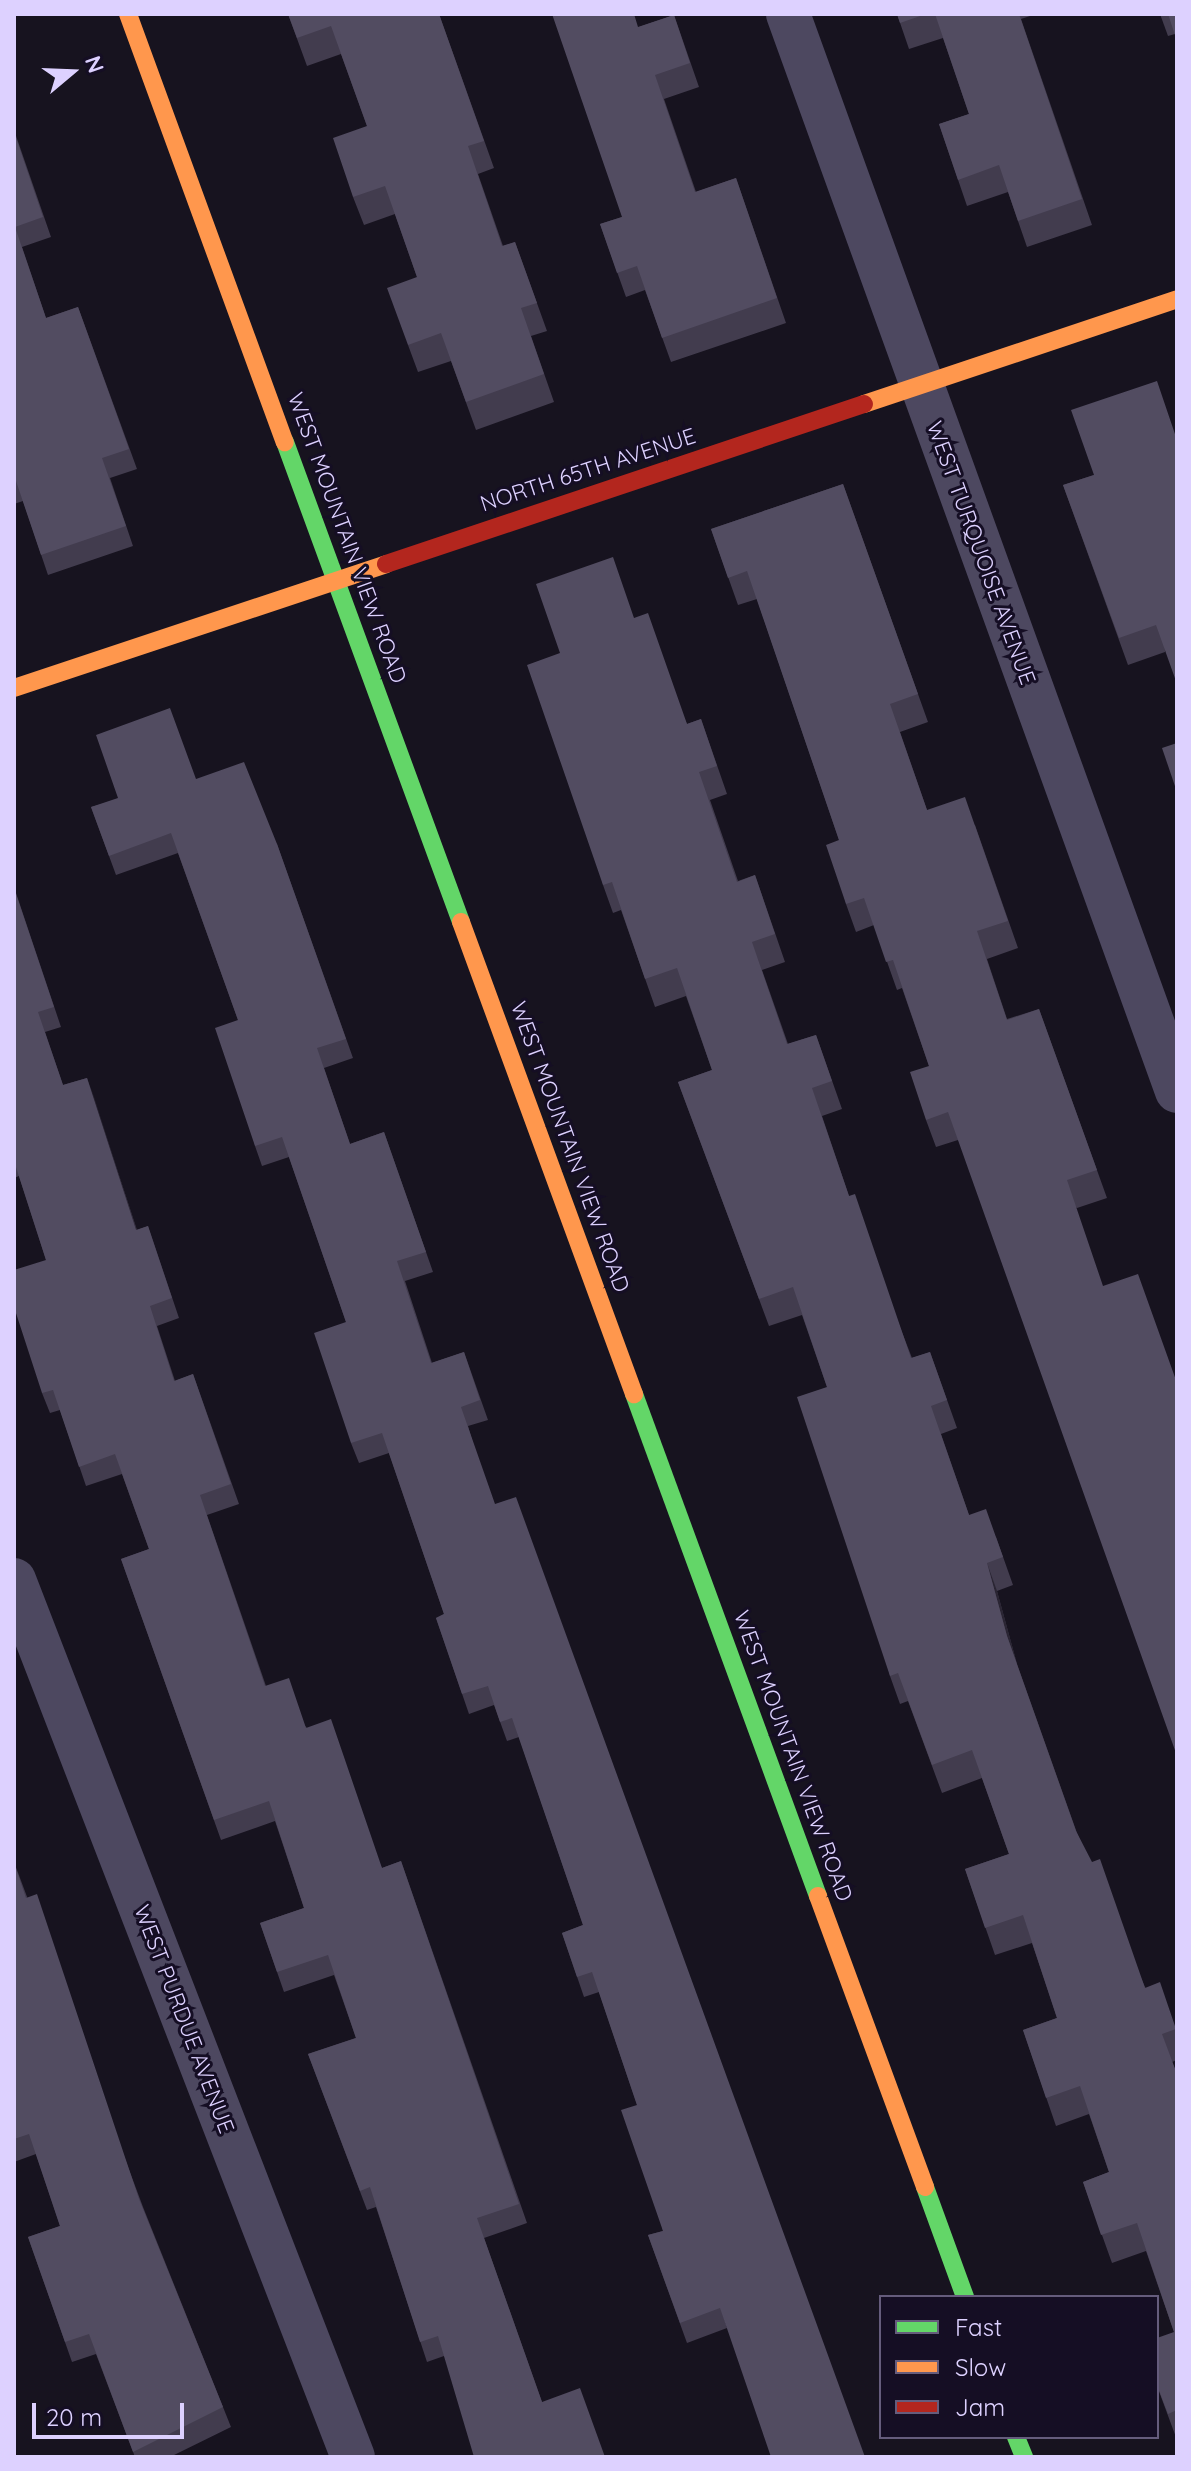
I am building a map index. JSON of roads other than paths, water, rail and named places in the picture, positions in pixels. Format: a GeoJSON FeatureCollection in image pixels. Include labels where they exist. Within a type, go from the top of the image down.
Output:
{"type":"FeatureCollection","features":[{"type":"Feature","properties":{"kind":"street","name":"WEST MOUNTAIN VIEW ROAD"},"geometry":{"type":"LineString","coordinates":[[128,14],[964,2295]]}},
{"type":"Feature","properties":{"kind":"street","name":"WEST TURQUOISE AVENUE"},"geometry":{"type":"LineString","coordinates":[[788,14],[919,385],[1177,1091]]}},
{"type":"Feature","properties":{"kind":"street","name":"NORTH 65TH AVENUE"},"geometry":{"type":"LineString","coordinates":[[14,688],[1177,299]]}},
{"type":"Feature","properties":{"kind":"street","name":"WEST PURDUE AVENUE"},"geometry":{"type":"LineString","coordinates":[[14,1580],[353,2457]]}}]}
